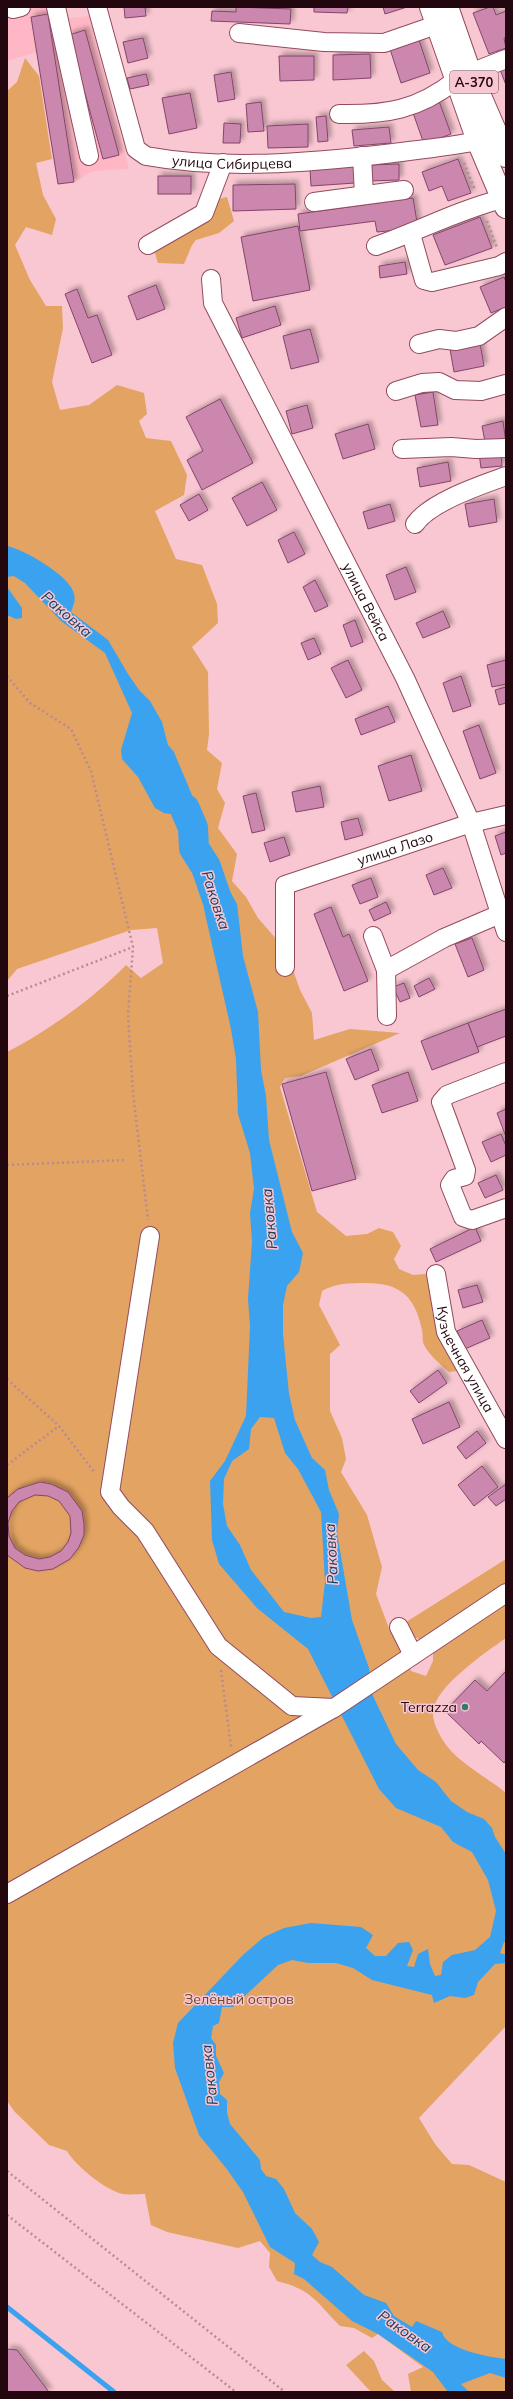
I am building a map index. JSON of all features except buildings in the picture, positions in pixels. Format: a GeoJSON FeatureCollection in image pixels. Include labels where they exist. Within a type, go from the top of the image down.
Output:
{"type":"FeatureCollection","features":[{"type":"Feature","properties":{"kind":"highway","name":"А-370"},"geometry":{"type":"LineString","coordinates":[[438,13],[463,76],[500,161],[504,203]]}},
{"type":"Feature","properties":{"kind":"highway","name":"А-370"},"geometry":{"type":"LineString","coordinates":[[463,76],[478,141],[500,161]]}},
{"type":"Feature","properties":{"kind":"street"},"geometry":{"type":"LineString","coordinates":[[10,7],[13,9],[21,7]]}},
{"type":"Feature","properties":{"kind":"street"},"geometry":{"type":"LineString","coordinates":[[56,7],[88,156]]}},
{"type":"Feature","properties":{"kind":"street","name":"улица Сибирцева"},"geometry":{"type":"LineString","coordinates":[[97,7],[139,153],[149,157],[223,163],[298,161],[362,156],[478,141]]}},
{"type":"Feature","properties":{"kind":"street"},"geometry":{"type":"LineString","coordinates":[[239,33],[324,42],[384,43],[438,13]]}},
{"type":"Feature","properties":{"kind":"street"},"geometry":{"type":"LineString","coordinates":[[339,114],[367,115],[405,109],[439,93],[463,76],[506,59]]}},
{"type":"Feature","properties":{"kind":"street"},"geometry":{"type":"LineString","coordinates":[[362,156],[364,195]]}},
{"type":"Feature","properties":{"kind":"street"},"geometry":{"type":"LineString","coordinates":[[148,245],[204,213],[223,163]]}},
{"type":"Feature","properties":{"kind":"street"},"geometry":{"type":"LineString","coordinates":[[314,202],[404,190]]}},
{"type":"Feature","properties":{"kind":"street"},"geometry":{"type":"LineString","coordinates":[[376,246],[411,234],[476,205],[504,203]]}},
{"type":"Feature","properties":{"kind":"street"},"geometry":{"type":"LineString","coordinates":[[411,234],[424,280],[432,282],[499,266],[506,262]]}},
{"type":"Feature","properties":{"kind":"street","name":"улица Вейса"},"geometry":{"type":"LineString","coordinates":[[211,279],[213,303],[405,678],[471,823],[506,932]]}},
{"type":"Feature","properties":{"kind":"street"},"geometry":{"type":"LineString","coordinates":[[419,344],[439,339],[456,341],[479,336],[506,317]]}},
{"type":"Feature","properties":{"kind":"street"},"geometry":{"type":"LineString","coordinates":[[396,392],[428,383],[439,382],[455,390],[481,391],[506,384]]}},
{"type":"Feature","properties":{"kind":"street"},"geometry":{"type":"LineString","coordinates":[[402,449],[451,446],[476,449],[506,448]]}},
{"type":"Feature","properties":{"kind":"street"},"geometry":{"type":"LineString","coordinates":[[415,524],[421,516],[470,489],[506,476]]}},
{"type":"Feature","properties":{"kind":"street","name":"улица Лазо"},"geometry":{"type":"LineString","coordinates":[[285,967],[285,885],[471,823],[506,815]]}},
{"type":"Feature","properties":{"kind":"street"},"geometry":{"type":"LineString","coordinates":[[386,970],[444,938],[500,914]]}},
{"type":"Feature","properties":{"kind":"street"},"geometry":{"type":"LineString","coordinates":[[373,936],[386,970],[387,1016]]}},
{"type":"Feature","properties":{"kind":"street"},"geometry":{"type":"LineString","coordinates":[[506,1072],[446,1095],[441,1102],[466,1170],[465,1176],[454,1179],[450,1185],[463,1217],[472,1220],[506,1208]]}},
{"type":"Feature","properties":{"kind":"street"},"geometry":{"type":"LineString","coordinates":[[150,1236],[110,1492],[145,1532],[218,1646],[292,1706],[334,1708]]}},
{"type":"Feature","properties":{"kind":"street","name":"Кузнечная улица"},"geometry":{"type":"LineString","coordinates":[[436,1274],[446,1332],[506,1440]]}},
{"type":"Feature","properties":{"kind":"street"},"geometry":{"type":"LineString","coordinates":[[7,1894],[334,1708],[506,1593]]}},
{"type":"Feature","properties":{"kind":"street"},"geometry":{"type":"LineString","coordinates":[[399,1627],[413,1654]]}},
{"type":"Feature","properties":{"kind":"path"},"geometry":{"type":"LineString","coordinates":[[7,676],[30,703],[71,729],[91,771],[133,947],[128,1015],[133,1093],[150,1236]]}},
{"type":"Feature","properties":{"kind":"path"},"geometry":{"type":"LineString","coordinates":[[7,996],[133,947]]}},
{"type":"Feature","properties":{"kind":"path"},"geometry":{"type":"LineString","coordinates":[[7,1165],[127,1160]]}},
{"type":"Feature","properties":{"kind":"path"},"geometry":{"type":"LineString","coordinates":[[7,1379],[59,1426],[110,1492]]}},
{"type":"Feature","properties":{"kind":"path"},"geometry":{"type":"LineString","coordinates":[[7,1465],[59,1426]]}},
{"type":"Feature","properties":{"kind":"path"},"geometry":{"type":"LineString","coordinates":[[218,1646],[233,1766]]}},
{"type":"Feature","properties":{"kind":"path"},"geometry":{"type":"LineString","coordinates":[[7,2171],[285,2392]]}},
{"type":"Feature","properties":{"kind":"path"},"geometry":{"type":"LineString","coordinates":[[7,2215],[236,2392]]}},
{"type":"Feature","properties":{"kind":"shaded area"},"geometry":{"type":"Polygon","coordinates":[[[7,7],[60,7],[62,19],[89,16],[129,169],[93,171],[74,182],[58,184],[37,52],[7,61],[7,7]]]}},
{"type":"Feature","properties":{"kind":"green space","name":"Зелёный остров"},"geometry":{"type":"Polygon","coordinates":[[[25,58],[39,76],[52,159],[36,163],[43,195],[56,219],[52,235],[26,227],[15,245],[30,280],[46,306],[62,306],[63,328],[52,382],[60,410],[89,405],[117,385],[144,393],[147,414],[139,421],[146,438],[171,441],[187,475],[184,495],[155,511],[176,559],[202,565],[217,604],[218,623],[192,647],[208,672],[209,734],[207,750],[222,763],[217,789],[225,803],[218,828],[237,854],[232,881],[246,897],[258,918],[278,941],[281,976],[293,970],[300,990],[312,1013],[314,1040],[350,1029],[400,1033],[301,1076],[285,1078],[280,1087],[317,1212],[346,1236],[367,1234],[379,1228],[393,1232],[401,1246],[394,1259],[399,1269],[413,1275],[426,1274],[433,1292],[432,1312],[457,1371],[449,1372],[429,1353],[423,1343],[422,1330],[415,1308],[410,1300],[397,1289],[378,1284],[354,1283],[338,1285],[322,1291],[319,1305],[340,1345],[330,1354],[330,1411],[342,1438],[346,1459],[341,1472],[367,1515],[382,1567],[376,1594],[390,1631],[399,1644],[411,1671],[426,1676],[433,1661],[433,1645],[408,1634],[403,1624],[506,1559],[506,1638],[463,1670],[452,1681],[436,1701],[433,1716],[439,1733],[452,1752],[506,1793],[506,2026],[419,2118],[435,2144],[452,2164],[469,2165],[506,2182],[506,2392],[411,2392],[408,2374],[423,2367],[378,2334],[372,2338],[354,2328],[340,2326],[313,2298],[299,2288],[277,2281],[269,2267],[270,2253],[260,2241],[238,2248],[167,2232],[151,2225],[145,2194],[123,2194],[116,2192],[100,2183],[84,2170],[67,2151],[49,2145],[15,2112],[7,2101],[7,1052],[23,1044],[70,1013],[100,990],[126,965],[141,978],[163,963],[157,928],[131,930],[17,969],[7,981],[7,91],[17,82],[25,58]]]}},
{"type":"Feature","properties":{"kind":"green space"},"geometry":{"type":"Polygon","coordinates":[[[227,197],[234,221],[219,233],[196,240],[192,245],[184,264],[158,263],[154,250],[210,201],[227,197]]]}},
{"type":"Feature","properties":{"kind":"green space"},"geometry":{"type":"Polygon","coordinates":[[[364,2351],[374,2361],[382,2380],[395,2392],[371,2392],[346,2365],[364,2351]]]}},
{"type":"Feature","properties":{"kind":"water"},"geometry":{"type":"Polygon","coordinates":[[[7,546],[24,552],[45,564],[65,579],[71,587],[75,597],[71,612],[108,640],[139,690],[150,701],[162,722],[168,745],[174,752],[194,800],[201,826],[201,850],[187,844],[188,827],[184,816],[164,813],[155,808],[138,777],[122,759],[121,750],[132,713],[105,653],[61,621],[25,583],[14,576],[7,577],[7,546]]]}},
{"type":"Feature","properties":{"kind":"water"},"geometry":{"type":"Polygon","coordinates":[[[7,587],[22,608],[22,618],[16,619],[7,615],[7,587]]]}},
{"type":"Feature","properties":{"kind":"water"},"geometry":{"type":"Polygon","coordinates":[[[206,867],[212,868],[228,888],[237,904],[243,956],[258,1012],[261,1070],[266,1096],[269,1140],[292,1232],[303,1253],[299,1272],[287,1286],[283,1305],[283,1334],[289,1394],[295,1420],[312,1458],[325,1470],[329,1490],[339,1514],[337,1533],[352,1620],[369,1668],[373,1696],[396,1744],[418,1770],[436,1782],[451,1801],[467,1812],[484,1819],[492,1828],[495,1837],[506,1854],[506,1942],[504,1942],[500,1953],[506,1955],[506,1963],[495,1964],[478,1982],[474,1995],[465,1998],[450,1996],[434,2003],[432,1995],[372,1980],[353,1968],[336,1963],[308,1963],[292,1960],[278,1965],[233,2007],[222,2007],[219,2023],[213,2026],[211,2038],[216,2045],[216,2056],[224,2073],[219,2082],[220,2094],[227,2100],[227,2113],[230,2124],[260,2160],[261,2169],[266,2176],[276,2179],[284,2189],[295,2213],[312,2229],[319,2242],[312,2255],[320,2262],[332,2267],[364,2295],[386,2303],[394,2316],[412,2327],[416,2321],[442,2332],[451,2344],[469,2352],[506,2359],[506,2378],[490,2373],[461,2384],[469,2392],[448,2392],[433,2372],[378,2334],[352,2321],[304,2279],[294,2274],[295,2263],[270,2247],[243,2192],[226,2168],[199,2135],[175,2068],[173,2043],[178,2023],[243,1955],[264,1937],[284,1928],[311,1923],[361,1927],[373,1935],[366,1948],[375,1956],[386,1956],[398,1943],[409,1942],[413,1950],[407,1966],[414,1967],[418,1954],[428,1949],[430,1964],[435,1976],[441,1975],[443,1962],[452,1955],[475,1950],[490,1937],[496,1911],[488,1880],[472,1852],[453,1842],[441,1827],[396,1808],[379,1789],[308,1649],[257,1608],[219,1564],[212,1540],[210,1481],[225,1461],[246,1416],[250,1326],[248,1299],[252,1242],[250,1213],[254,1189],[250,1153],[238,1114],[236,1059],[231,1029],[204,909],[207,887],[206,867]],[[260,1417],[251,1429],[249,1449],[232,1461],[224,1479],[223,1504],[227,1526],[240,1545],[251,1570],[284,1612],[311,1618],[321,1617],[325,1582],[321,1512],[298,1469],[285,1453],[274,1418],[260,1417]]]}},
{"type":"Feature","properties":{"kind":"waterway","name":"Раковка"},"geometry":{"type":"LineString","coordinates":[[185,809],[193,828],[194,848],[206,867],[219,905]]}},
{"type":"Feature","properties":{"kind":"waterway"},"geometry":{"type":"LineString","coordinates":[[7,2307],[114,2392]]}},
{"type":"Feature","properties":{"kind":"place","name":"Terrazza"},"geometry":{"type":"Point","coordinates":[465,1707]}}]}
